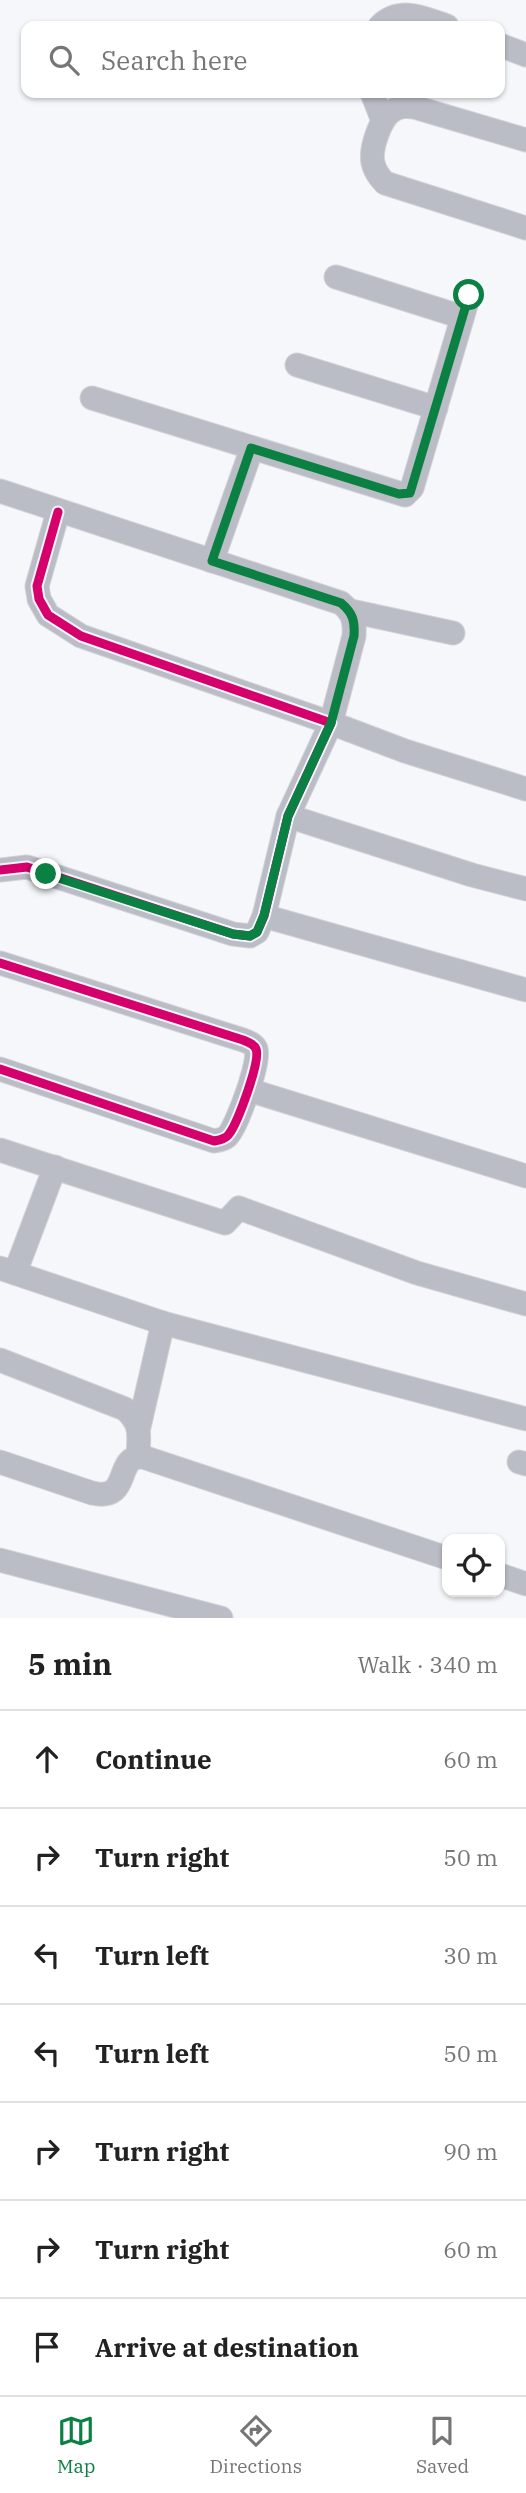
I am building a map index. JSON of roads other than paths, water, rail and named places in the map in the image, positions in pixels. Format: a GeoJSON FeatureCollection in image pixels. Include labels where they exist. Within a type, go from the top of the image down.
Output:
{"type":"FeatureCollection","features":[{"type":"Feature","properties":{"kind":"street"},"geometry":{"type":"LineString","coordinates":[[385,21],[389,17],[405,14],[430,21]]}},
{"type":"Feature","properties":{"kind":"street"},"geometry":{"type":"LineString","coordinates":[[505,47],[526,55]]}},
{"type":"Feature","properties":{"kind":"street"},"geometry":{"type":"LineString","coordinates":[[374,98],[383,121]]}},
{"type":"Feature","properties":{"kind":"street"},"geometry":{"type":"LineString","coordinates":[[524,223],[385,183],[376,173],[372,160],[383,121],[390,111],[401,106],[414,107],[526,140]]}},
{"type":"Feature","properties":{"kind":"street"},"geometry":{"type":"LineString","coordinates":[[92,398],[405,495],[412,488],[466,306],[336,277]]}},
{"type":"Feature","properties":{"kind":"street"},"geometry":{"type":"LineString","coordinates":[[296,365],[436,408]]}},
{"type":"Feature","properties":{"kind":"street"},"geometry":{"type":"LineString","coordinates":[[212,561],[251,448]]}},
{"type":"Feature","properties":{"kind":"street"},"geometry":{"type":"LineString","coordinates":[[0,491],[341,603],[351,611],[453,633]]}},
{"type":"Feature","properties":{"kind":"street"},"geometry":{"type":"LineString","coordinates":[[58,512],[37,586],[39,599],[48,615],[64,627],[81,636],[405,751],[526,789]]}},
{"type":"Feature","properties":{"kind":"street"},"geometry":{"type":"LineString","coordinates":[[0,870],[27,867],[243,937],[257,932],[264,915],[288,816],[331,723],[354,636],[355,624],[351,611]]}},
{"type":"Feature","properties":{"kind":"street"},"geometry":{"type":"LineString","coordinates":[[288,816],[472,875],[526,889]]}},
{"type":"Feature","properties":{"kind":"street"},"geometry":{"type":"LineString","coordinates":[[264,915],[526,990]]}},
{"type":"Feature","properties":{"kind":"street"},"geometry":{"type":"LineString","coordinates":[[0,962],[251,1044],[256,1048],[257,1055],[249,1090],[229,1135],[214,1141],[0,1069]]}},
{"type":"Feature","properties":{"kind":"street"},"geometry":{"type":"LineString","coordinates":[[249,1090],[526,1177]]}},
{"type":"Feature","properties":{"kind":"street"},"geometry":{"type":"LineString","coordinates":[[0,1150],[225,1223],[239,1208],[417,1273],[526,1304]]}},
{"type":"Feature","properties":{"kind":"street"},"geometry":{"type":"LineString","coordinates":[[55,1167],[8,1270],[163,1323],[526,1419]]}},
{"type":"Feature","properties":{"kind":"street"},"geometry":{"type":"LineString","coordinates":[[0,1462],[92,1493],[108,1496],[115,1492],[128,1464],[138,1456],[139,1427],[163,1323]]}},
{"type":"Feature","properties":{"kind":"street"},"geometry":{"type":"LineString","coordinates":[[0,1360],[114,1403],[133,1417],[139,1427]]}},
{"type":"Feature","properties":{"kind":"street"},"geometry":{"type":"LineString","coordinates":[[138,1456],[442,1556]]}},
{"type":"Feature","properties":{"kind":"street"},"geometry":{"type":"LineString","coordinates":[[0,1560],[135,1607],[221,1618]]}},
{"type":"Feature","properties":{"kind":"street"},"geometry":{"type":"LineString","coordinates":[[505,1577],[526,1584]]}}]}
